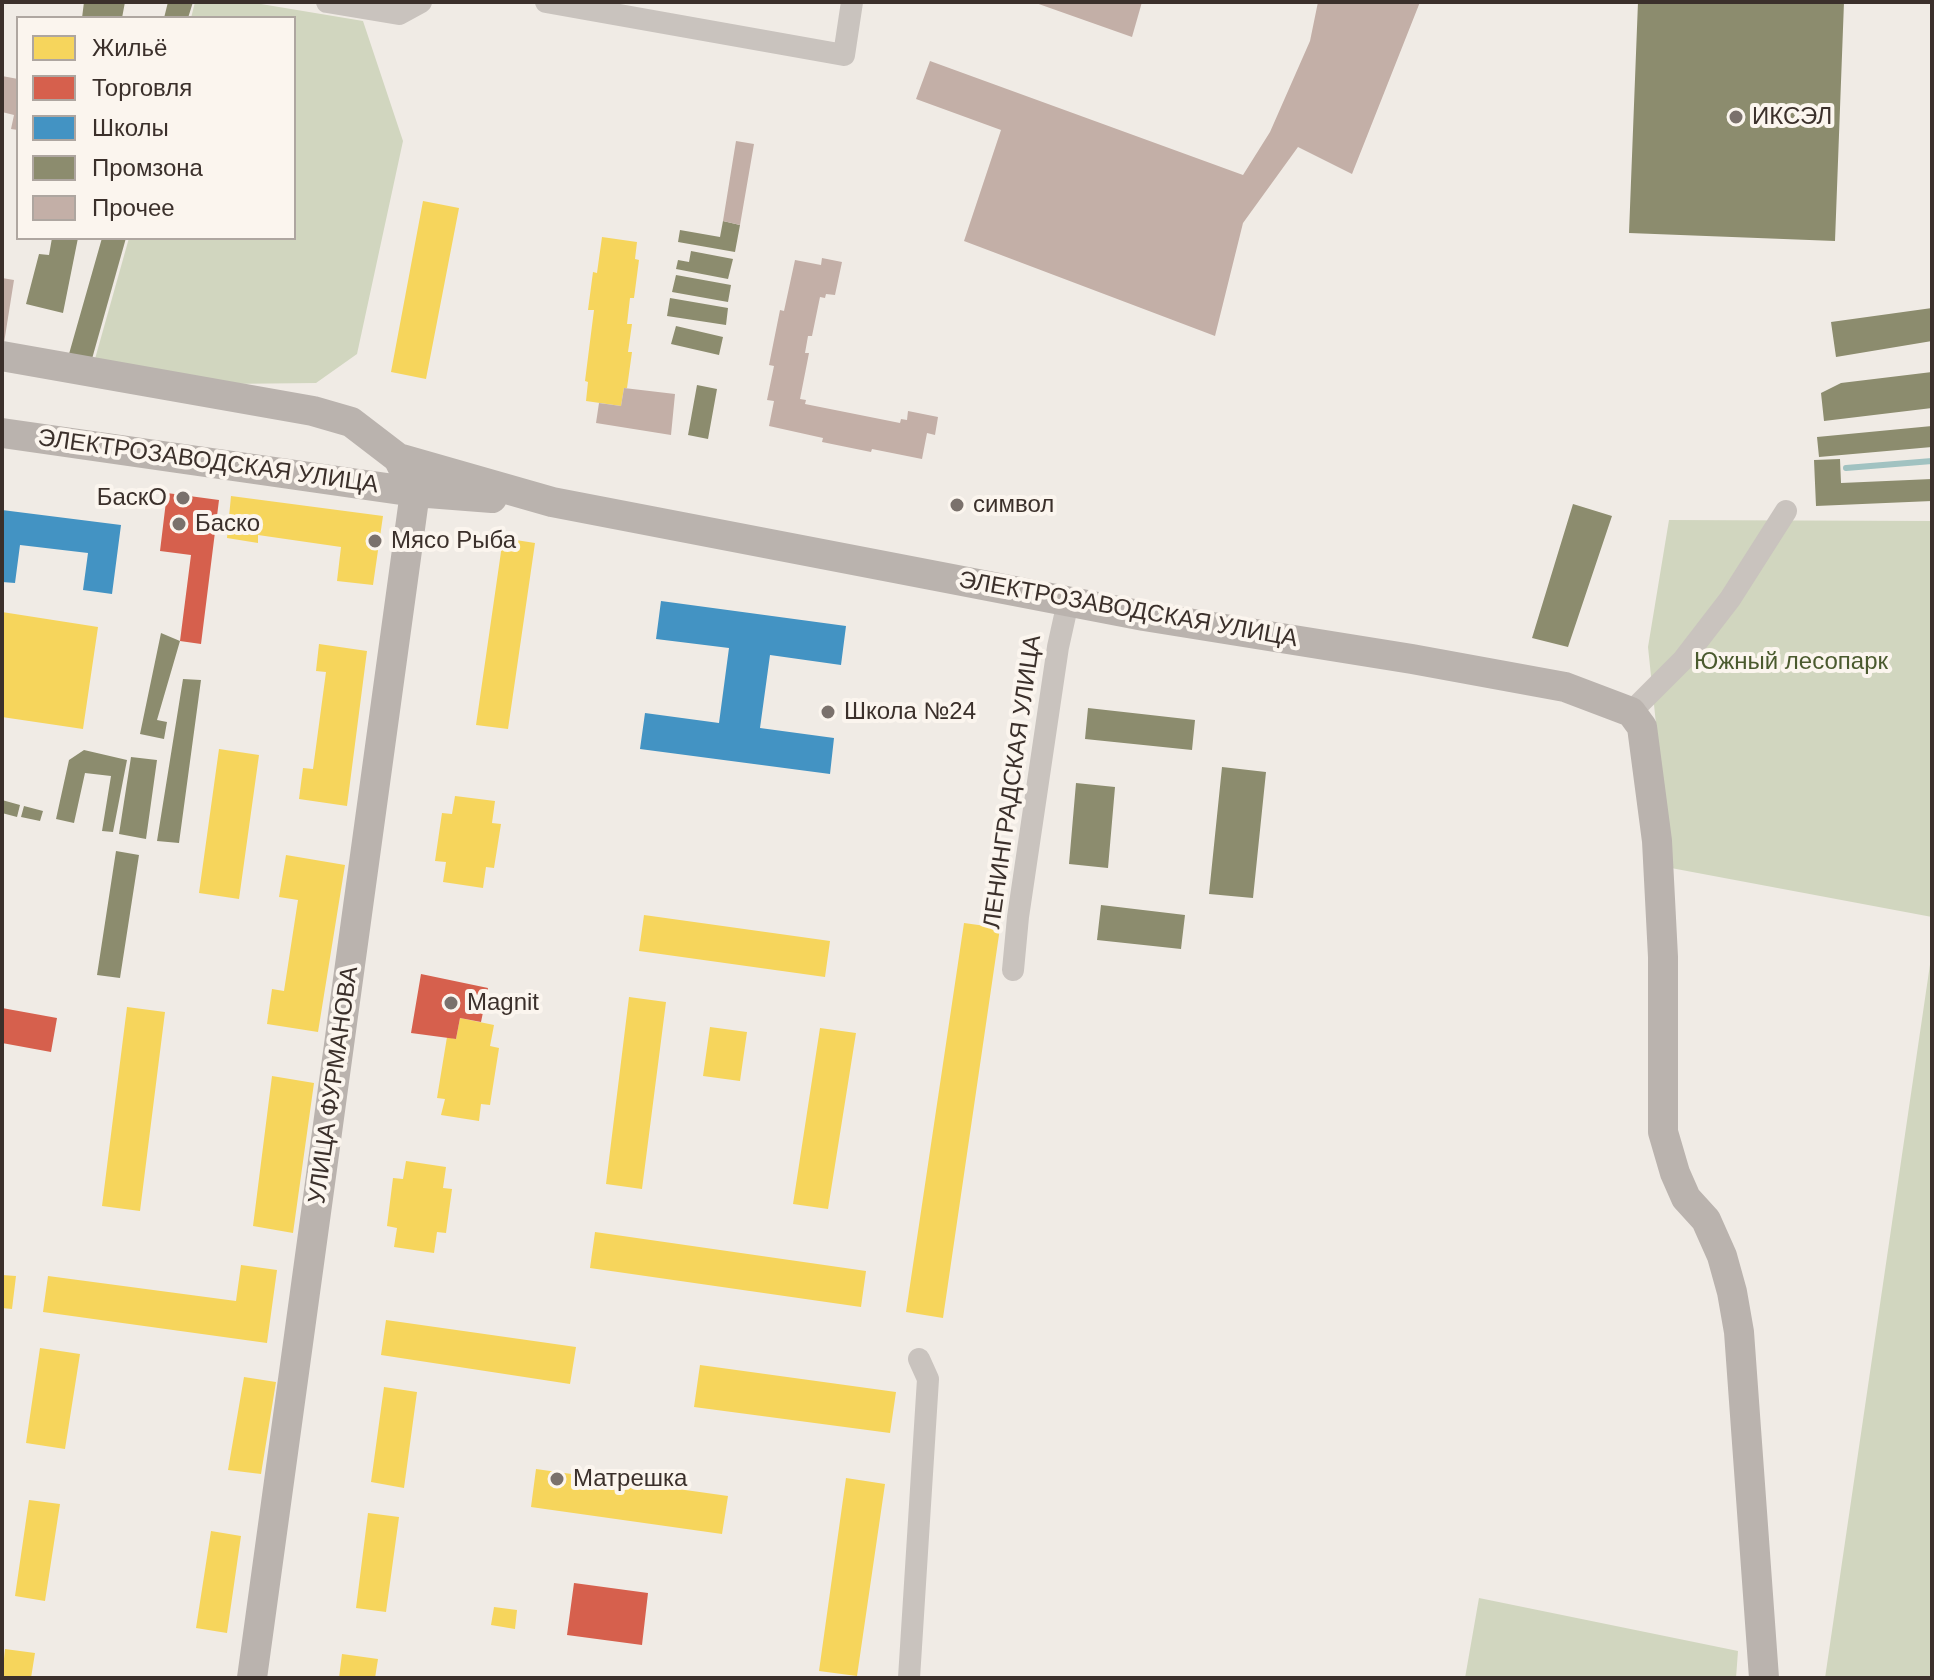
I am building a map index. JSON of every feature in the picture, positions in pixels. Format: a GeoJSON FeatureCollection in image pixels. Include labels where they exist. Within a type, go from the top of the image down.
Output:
{"type":"FeatureCollection","features":[{"type":"Feature","properties":{"kind":"street"},"geometry":{"type":"LineString","coordinates":[[327,2],[399,14],[421,2]]}},
{"type":"Feature","properties":{"kind":"street"},"geometry":{"type":"LineString","coordinates":[[546,2],[844,55],[852,2]]}},
{"type":"Feature","properties":{"kind":"street","name":"ЭЛЕКТРОЗАВОДСКАЯ УЛИЦА"},"geometry":{"type":"LineString","coordinates":[[2,356],[313,411],[351,422],[398,458],[552,502],[1158,619],[1412,659],[1565,687],[1631,712]]}},
{"type":"Feature","properties":{"kind":"street","name":"ЭЛЕКТРОЗАВОДСКАЯ УЛИЦА"},"geometry":{"type":"LineString","coordinates":[[2,433],[415,492],[552,502]]}},
{"type":"Feature","properties":{"kind":"street","name":"ЭЛЕКТРОЗАВОДСКАЯ УЛИЦА"},"geometry":{"type":"LineString","coordinates":[[398,458],[415,492]]}},
{"type":"Feature","properties":{"kind":"street","name":"УЛИЦА ФУРМАНОВА"},"geometry":{"type":"LineString","coordinates":[[252,1678],[415,492]]}},
{"type":"Feature","properties":{"kind":"street"},"geometry":{"type":"LineString","coordinates":[[1764,1678],[1739,1332],[1732,1292],[1714,1237],[1706,1220],[1686,1198],[1663,1132],[1663,957],[1657,841],[1642,727],[1631,712],[1683,660],[1730,599],[1786,511]]}},
{"type":"Feature","properties":{"kind":"street","name":"ЛЕНИНГРАДСКАЯ УЛИЦА"},"geometry":{"type":"LineString","coordinates":[[1013,970],[1022,887],[1058,647],[1068,602]]}},
{"type":"Feature","properties":{"kind":"street"},"geometry":{"type":"LineString","coordinates":[[909,1678],[928,1379],[919,1359]]}},
{"type":"Feature","properties":{"kind":"green space"},"geometry":{"type":"Polygon","coordinates":[[[195,2],[249,2],[363,21],[403,141],[357,354],[316,383],[224,384],[93,366],[128,240],[296,240],[296,16],[192,16],[195,2]]]}},
{"type":"Feature","properties":{"kind":"green space","name":"Южный лесопарк"},"geometry":{"type":"Polygon","coordinates":[[[1669,520],[1932,521],[1932,917],[1671,868],[1648,647],[1669,520]]]}},
{"type":"Feature","properties":{"kind":"green space"},"geometry":{"type":"Polygon","coordinates":[[[1932,951],[1932,1678],[1825,1678],[1932,951]]]}},
{"type":"Feature","properties":{"kind":"green space"},"geometry":{"type":"Polygon","coordinates":[[[1479,1598],[1738,1651],[1736,1678],[1465,1678],[1479,1598]]]}},
{"type":"Feature","properties":{"kind":"building: Жильё"},"geometry":{"type":"Polygon","coordinates":[[[423,201],[459,208],[426,379],[391,372],[423,201]]]}},
{"type":"Feature","properties":{"kind":"building: Жильё"},"geometry":{"type":"Polygon","coordinates":[[[602,237],[637,242],[635,259],[639,260],[627,324],[632,324],[628,352],[632,352],[621,406],[586,401],[588,382],[585,381],[594,310],[588,310],[602,237]]]}},
{"type":"Feature","properties":{"kind":"building: Жильё"},"geometry":{"type":"Polygon","coordinates":[[[231,496],[383,516],[373,585],[337,581],[341,547],[258,535],[258,543],[227,538],[231,496]]]}},
{"type":"Feature","properties":{"kind":"building: Жильё"},"geometry":{"type":"Polygon","coordinates":[[[503,538],[535,543],[508,729],[476,725],[503,538]]]}},
{"type":"Feature","properties":{"kind":"building: Жильё"},"geometry":{"type":"Polygon","coordinates":[[[2,612],[98,627],[83,729],[2,717],[2,612]]]}},
{"type":"Feature","properties":{"kind":"building: Жильё"},"geometry":{"type":"Polygon","coordinates":[[[319,644],[367,651],[347,806],[299,799],[303,768],[313,769],[326,672],[316,671],[319,644]]]}},
{"type":"Feature","properties":{"kind":"building: Жильё"},"geometry":{"type":"Polygon","coordinates":[[[219,749],[259,755],[239,899],[199,893],[219,749]]]}},
{"type":"Feature","properties":{"kind":"building: Жильё"},"geometry":{"type":"Polygon","coordinates":[[[455,796],[495,801],[492,823],[501,824],[494,868],[486,867],[483,888],[443,882],[446,862],[435,861],[442,813],[452,814],[455,796]]]}},
{"type":"Feature","properties":{"kind":"building: Жильё"},"geometry":{"type":"Polygon","coordinates":[[[286,855],[345,865],[318,1032],[267,1024],[272,989],[284,991],[298,900],[279,897],[286,855]]]}},
{"type":"Feature","properties":{"kind":"building: Жильё"},"geometry":{"type":"Polygon","coordinates":[[[644,915],[830,941],[825,977],[639,951],[644,915]]]}},
{"type":"Feature","properties":{"kind":"building: Жильё"},"geometry":{"type":"Polygon","coordinates":[[[964,923],[1000,928],[943,1318],[906,1312],[964,923]]]}},
{"type":"Feature","properties":{"kind":"building: Жильё"},"geometry":{"type":"Polygon","coordinates":[[[629,997],[666,1002],[642,1189],[606,1184],[629,997]]]}},
{"type":"Feature","properties":{"kind":"building: Жильё"},"geometry":{"type":"Polygon","coordinates":[[[127,1007],[165,1012],[140,1211],[102,1206],[127,1007]]]}},
{"type":"Feature","properties":{"kind":"building: Жильё"},"geometry":{"type":"Polygon","coordinates":[[[460,1018],[494,1025],[490,1046],[499,1048],[490,1105],[481,1104],[479,1121],[441,1115],[445,1099],[437,1098],[447,1037],[456,1039],[460,1018]]]}},
{"type":"Feature","properties":{"kind":"building: Жильё"},"geometry":{"type":"Polygon","coordinates":[[[710,1027],[747,1032],[740,1081],[703,1076],[710,1027]]]}},
{"type":"Feature","properties":{"kind":"building: Жильё"},"geometry":{"type":"Polygon","coordinates":[[[820,1028],[856,1033],[828,1209],[793,1204],[820,1028]]]}},
{"type":"Feature","properties":{"kind":"building: Жильё"},"geometry":{"type":"Polygon","coordinates":[[[272,1076],[314,1083],[293,1233],[253,1226],[272,1076]]]}},
{"type":"Feature","properties":{"kind":"building: Жильё"},"geometry":{"type":"Polygon","coordinates":[[[406,1161],[446,1167],[443,1188],[452,1189],[446,1233],[437,1232],[434,1253],[394,1247],[397,1228],[387,1226],[393,1178],[403,1179],[406,1161]]]}},
{"type":"Feature","properties":{"kind":"building: Жильё"},"geometry":{"type":"Polygon","coordinates":[[[595,1232],[866,1271],[861,1307],[590,1268],[595,1232]]]}},
{"type":"Feature","properties":{"kind":"building: Жильё"},"geometry":{"type":"Polygon","coordinates":[[[241,1265],[277,1270],[267,1343],[43,1312],[48,1276],[236,1301],[241,1265]]]}},
{"type":"Feature","properties":{"kind":"building: Жильё"},"geometry":{"type":"Polygon","coordinates":[[[2,1275],[16,1276],[12,1309],[2,1308],[2,1275]]]}},
{"type":"Feature","properties":{"kind":"building: Жильё"},"geometry":{"type":"Polygon","coordinates":[[[386,1320],[576,1347],[570,1384],[381,1355],[386,1320]]]}},
{"type":"Feature","properties":{"kind":"building: Жильё"},"geometry":{"type":"Polygon","coordinates":[[[40,1348],[80,1354],[65,1449],[26,1443],[40,1348]]]}},
{"type":"Feature","properties":{"kind":"building: Жильё"},"geometry":{"type":"Polygon","coordinates":[[[700,1365],[896,1392],[890,1433],[694,1407],[700,1365]]]}},
{"type":"Feature","properties":{"kind":"building: Жильё"},"geometry":{"type":"Polygon","coordinates":[[[244,1377],[276,1382],[261,1474],[228,1470],[244,1377]]]}},
{"type":"Feature","properties":{"kind":"building: Жильё"},"geometry":{"type":"Polygon","coordinates":[[[384,1387],[417,1392],[404,1488],[371,1482],[384,1387]]]}},
{"type":"Feature","properties":{"kind":"building: Жильё"},"geometry":{"type":"Polygon","coordinates":[[[536,1469],[728,1496],[722,1534],[531,1507],[536,1469]]]}},
{"type":"Feature","properties":{"kind":"building: Жильё"},"geometry":{"type":"Polygon","coordinates":[[[846,1478],[885,1484],[857,1676],[819,1671],[846,1478]]]}},
{"type":"Feature","properties":{"kind":"building: Жильё"},"geometry":{"type":"Polygon","coordinates":[[[29,1500],[60,1504],[45,1601],[15,1596],[29,1500]]]}},
{"type":"Feature","properties":{"kind":"building: Жильё"},"geometry":{"type":"Polygon","coordinates":[[[368,1513],[399,1517],[386,1612],[356,1608],[368,1513]]]}},
{"type":"Feature","properties":{"kind":"building: Жильё"},"geometry":{"type":"Polygon","coordinates":[[[211,1531],[241,1536],[227,1633],[196,1628],[211,1531]]]}},
{"type":"Feature","properties":{"kind":"building: Жильё"},"geometry":{"type":"Polygon","coordinates":[[[494,1607],[517,1610],[515,1629],[491,1625],[494,1607]]]}},
{"type":"Feature","properties":{"kind":"building: Жильё"},"geometry":{"type":"Polygon","coordinates":[[[5,1649],[35,1653],[31,1678],[2,1678],[5,1649]]]}},
{"type":"Feature","properties":{"kind":"building: Жильё"},"geometry":{"type":"Polygon","coordinates":[[[342,1654],[378,1659],[375,1678],[339,1678],[342,1654]]]}},
{"type":"Feature","properties":{"kind":"building: Торговля"},"geometry":{"type":"Polygon","coordinates":[[[167,493],[219,500],[201,644],[180,641],[191,555],[160,551],[167,493]]]}},
{"type":"Feature","properties":{"kind":"building: Торговля","name":"Magnit"},"geometry":{"type":"Polygon","coordinates":[[[421,974],[488,988],[481,1022],[460,1018],[456,1039],[411,1033],[421,974]]]}},
{"type":"Feature","properties":{"kind":"building: Торговля"},"geometry":{"type":"Polygon","coordinates":[[[2,1008],[57,1018],[51,1052],[2,1043],[2,1008]]]}},
{"type":"Feature","properties":{"kind":"building: Торговля"},"geometry":{"type":"Polygon","coordinates":[[[574,1583],[648,1593],[642,1645],[567,1635],[574,1583]]]}},
{"type":"Feature","properties":{"kind":"building: Школы"},"geometry":{"type":"Polygon","coordinates":[[[2,510],[121,525],[112,594],[83,590],[88,553],[20,545],[15,583],[2,582],[2,510]]]}},
{"type":"Feature","properties":{"kind":"building: Школы"},"geometry":{"type":"Polygon","coordinates":[[[661,601],[846,626],[841,665],[770,655],[760,728],[834,738],[830,774],[640,749],[645,713],[719,723],[729,648],[656,639],[661,601]]]}},
{"type":"Feature","properties":{"kind":"building: Промзона"},"geometry":{"type":"Polygon","coordinates":[[[84,2],[125,2],[122,16],[82,16],[84,2]]]}},
{"type":"Feature","properties":{"kind":"building: Промзона"},"geometry":{"type":"Polygon","coordinates":[[[168,2],[193,2],[189,16],[164,16],[168,2]]]}},
{"type":"Feature","properties":{"kind":"building: Промзона","name":"ИКСЭЛ"},"geometry":{"type":"Polygon","coordinates":[[[1638,2],[1844,2],[1835,241],[1629,233],[1638,2]]]}},
{"type":"Feature","properties":{"kind":"building: Промзона"},"geometry":{"type":"Polygon","coordinates":[[[723,221],[740,225],[735,252],[678,242],[680,230],[720,237],[723,221]]]}},
{"type":"Feature","properties":{"kind":"building: Промзона"},"geometry":{"type":"Polygon","coordinates":[[[52,240],[78,240],[63,313],[26,304],[39,254],[49,255],[52,240]]]}},
{"type":"Feature","properties":{"kind":"building: Промзона"},"geometry":{"type":"Polygon","coordinates":[[[101,240],[125,240],[90,366],[67,361],[101,240]]]}},
{"type":"Feature","properties":{"kind":"building: Промзона"},"geometry":{"type":"Polygon","coordinates":[[[691,251],[733,259],[728,279],[676,269],[678,260],[689,262],[691,251]]]}},
{"type":"Feature","properties":{"kind":"building: Промзона"},"geometry":{"type":"Polygon","coordinates":[[[676,275],[731,285],[728,302],[672,292],[676,275]]]}},
{"type":"Feature","properties":{"kind":"building: Промзона"},"geometry":{"type":"Polygon","coordinates":[[[670,298],[728,308],[726,325],[667,316],[670,298]]]}},
{"type":"Feature","properties":{"kind":"building: Промзона"},"geometry":{"type":"Polygon","coordinates":[[[1932,308],[1932,341],[1836,357],[1831,322],[1932,308]]]}},
{"type":"Feature","properties":{"kind":"building: Промзона"},"geometry":{"type":"Polygon","coordinates":[[[676,326],[723,337],[719,355],[671,344],[676,326]]]}},
{"type":"Feature","properties":{"kind":"building: Промзона"},"geometry":{"type":"Polygon","coordinates":[[[1932,372],[1932,408],[1824,421],[1821,393],[1841,383],[1932,372]]]}},
{"type":"Feature","properties":{"kind":"building: Промзона"},"geometry":{"type":"Polygon","coordinates":[[[697,385],[717,389],[708,439],[688,435],[697,385]]]}},
{"type":"Feature","properties":{"kind":"building: Промзона"},"geometry":{"type":"Polygon","coordinates":[[[1932,426],[1932,447],[1819,457],[1817,437],[1932,426]]]}},
{"type":"Feature","properties":{"kind":"building: Промзона"},"geometry":{"type":"Polygon","coordinates":[[[1840,459],[1841,483],[1932,479],[1932,501],[1816,506],[1814,460],[1840,459]]]}},
{"type":"Feature","properties":{"kind":"building: Промзона"},"geometry":{"type":"Polygon","coordinates":[[[1573,504],[1612,516],[1568,647],[1532,638],[1573,504]]]}},
{"type":"Feature","properties":{"kind":"building: Промзона"},"geometry":{"type":"Polygon","coordinates":[[[161,633],[180,641],[157,720],[167,722],[164,739],[140,734],[161,633]]]}},
{"type":"Feature","properties":{"kind":"building: Промзона"},"geometry":{"type":"Polygon","coordinates":[[[183,679],[201,680],[179,843],[157,841],[183,679]]]}},
{"type":"Feature","properties":{"kind":"building: Промзона"},"geometry":{"type":"Polygon","coordinates":[[[1088,708],[1195,720],[1192,750],[1085,739],[1088,708]]]}},
{"type":"Feature","properties":{"kind":"building: Промзона"},"geometry":{"type":"Polygon","coordinates":[[[84,750],[127,760],[113,832],[102,831],[111,776],[85,773],[74,823],[56,819],[69,760],[84,750]]]}},
{"type":"Feature","properties":{"kind":"building: Промзона"},"geometry":{"type":"Polygon","coordinates":[[[131,757],[157,760],[146,839],[119,834],[131,757]]]}},
{"type":"Feature","properties":{"kind":"building: Промзона"},"geometry":{"type":"Polygon","coordinates":[[[1222,767],[1266,772],[1253,898],[1209,894],[1222,767]]]}},
{"type":"Feature","properties":{"kind":"building: Промзона"},"geometry":{"type":"Polygon","coordinates":[[[1076,783],[1115,787],[1108,868],[1069,864],[1076,783]]]}},
{"type":"Feature","properties":{"kind":"building: Промзона"},"geometry":{"type":"Polygon","coordinates":[[[2,800],[20,805],[17,817],[2,813],[2,800]]]}},
{"type":"Feature","properties":{"kind":"building: Промзона"},"geometry":{"type":"Polygon","coordinates":[[[24,806],[43,811],[40,821],[21,817],[24,806]]]}},
{"type":"Feature","properties":{"kind":"building: Промзона"},"geometry":{"type":"Polygon","coordinates":[[[116,851],[139,855],[120,978],[97,975],[116,851]]]}},
{"type":"Feature","properties":{"kind":"building: Промзона"},"geometry":{"type":"Polygon","coordinates":[[[1101,905],[1185,915],[1181,949],[1097,940],[1101,905]]]}},
{"type":"Feature","properties":{"kind":"building: Прочее"},"geometry":{"type":"Polygon","coordinates":[[[1033,2],[1142,2],[1132,37],[1033,2]]]}},
{"type":"Feature","properties":{"kind":"building: Прочее"},"geometry":{"type":"Polygon","coordinates":[[[1318,2],[1420,2],[1352,174],[1298,147],[1243,223],[1215,336],[964,241],[1001,130],[916,99],[930,61],[1243,175],[1270,132],[1310,41],[1318,2]]]}},
{"type":"Feature","properties":{"kind":"building: Прочее"},"geometry":{"type":"Polygon","coordinates":[[[2,76],[16,79],[16,130],[11,129],[14,115],[2,112],[2,76]]]}},
{"type":"Feature","properties":{"kind":"building: Прочее"},"geometry":{"type":"Polygon","coordinates":[[[736,141],[754,144],[740,225],[723,221],[736,141]]]}},
{"type":"Feature","properties":{"kind":"building: Прочее"},"geometry":{"type":"Polygon","coordinates":[[[822,258],[842,262],[835,295],[820,297],[812,336],[808,336],[805,353],[809,353],[800,399],[806,400],[805,404],[900,423],[901,419],[907,420],[908,411],[938,417],[935,435],[927,433],[922,459],[822,442],[823,438],[769,426],[774,401],[767,400],[774,366],[769,365],[780,310],[784,311],[795,260],[821,265],[822,258]]]}},
{"type":"Feature","properties":{"kind":"building: Прочее"},"geometry":{"type":"Polygon","coordinates":[[[2,278],[14,280],[4,343],[2,343],[2,278]]]}},
{"type":"Feature","properties":{"kind":"building: Прочее"},"geometry":{"type":"Polygon","coordinates":[[[624,388],[675,394],[671,435],[596,423],[599,403],[621,406],[624,388]]]}},
{"type":"Feature","properties":{"kind":"waterway"},"geometry":{"type":"LineString","coordinates":[[1846,468],[1932,461]]}},
{"type":"Feature","properties":{"kind":"place","name":"ИКСЭЛ"},"geometry":{"type":"Point","coordinates":[1736,117]}},
{"type":"Feature","properties":{"kind":"place","name":"БаскО"},"geometry":{"type":"Point","coordinates":[183,498]}},
{"type":"Feature","properties":{"kind":"place","name":"символ"},"geometry":{"type":"Point","coordinates":[957,505]}},
{"type":"Feature","properties":{"kind":"place","name":"Баско"},"geometry":{"type":"Point","coordinates":[179,524]}},
{"type":"Feature","properties":{"kind":"place","name":"Мясо Рыба"},"geometry":{"type":"Point","coordinates":[375,541]}},
{"type":"Feature","properties":{"kind":"place","name":"Школа №24"},"geometry":{"type":"Point","coordinates":[828,712]}},
{"type":"Feature","properties":{"kind":"place","name":"Magnit"},"geometry":{"type":"Point","coordinates":[451,1003]}},
{"type":"Feature","properties":{"kind":"place","name":"Матрешка"},"geometry":{"type":"Point","coordinates":[557,1479]}}]}
